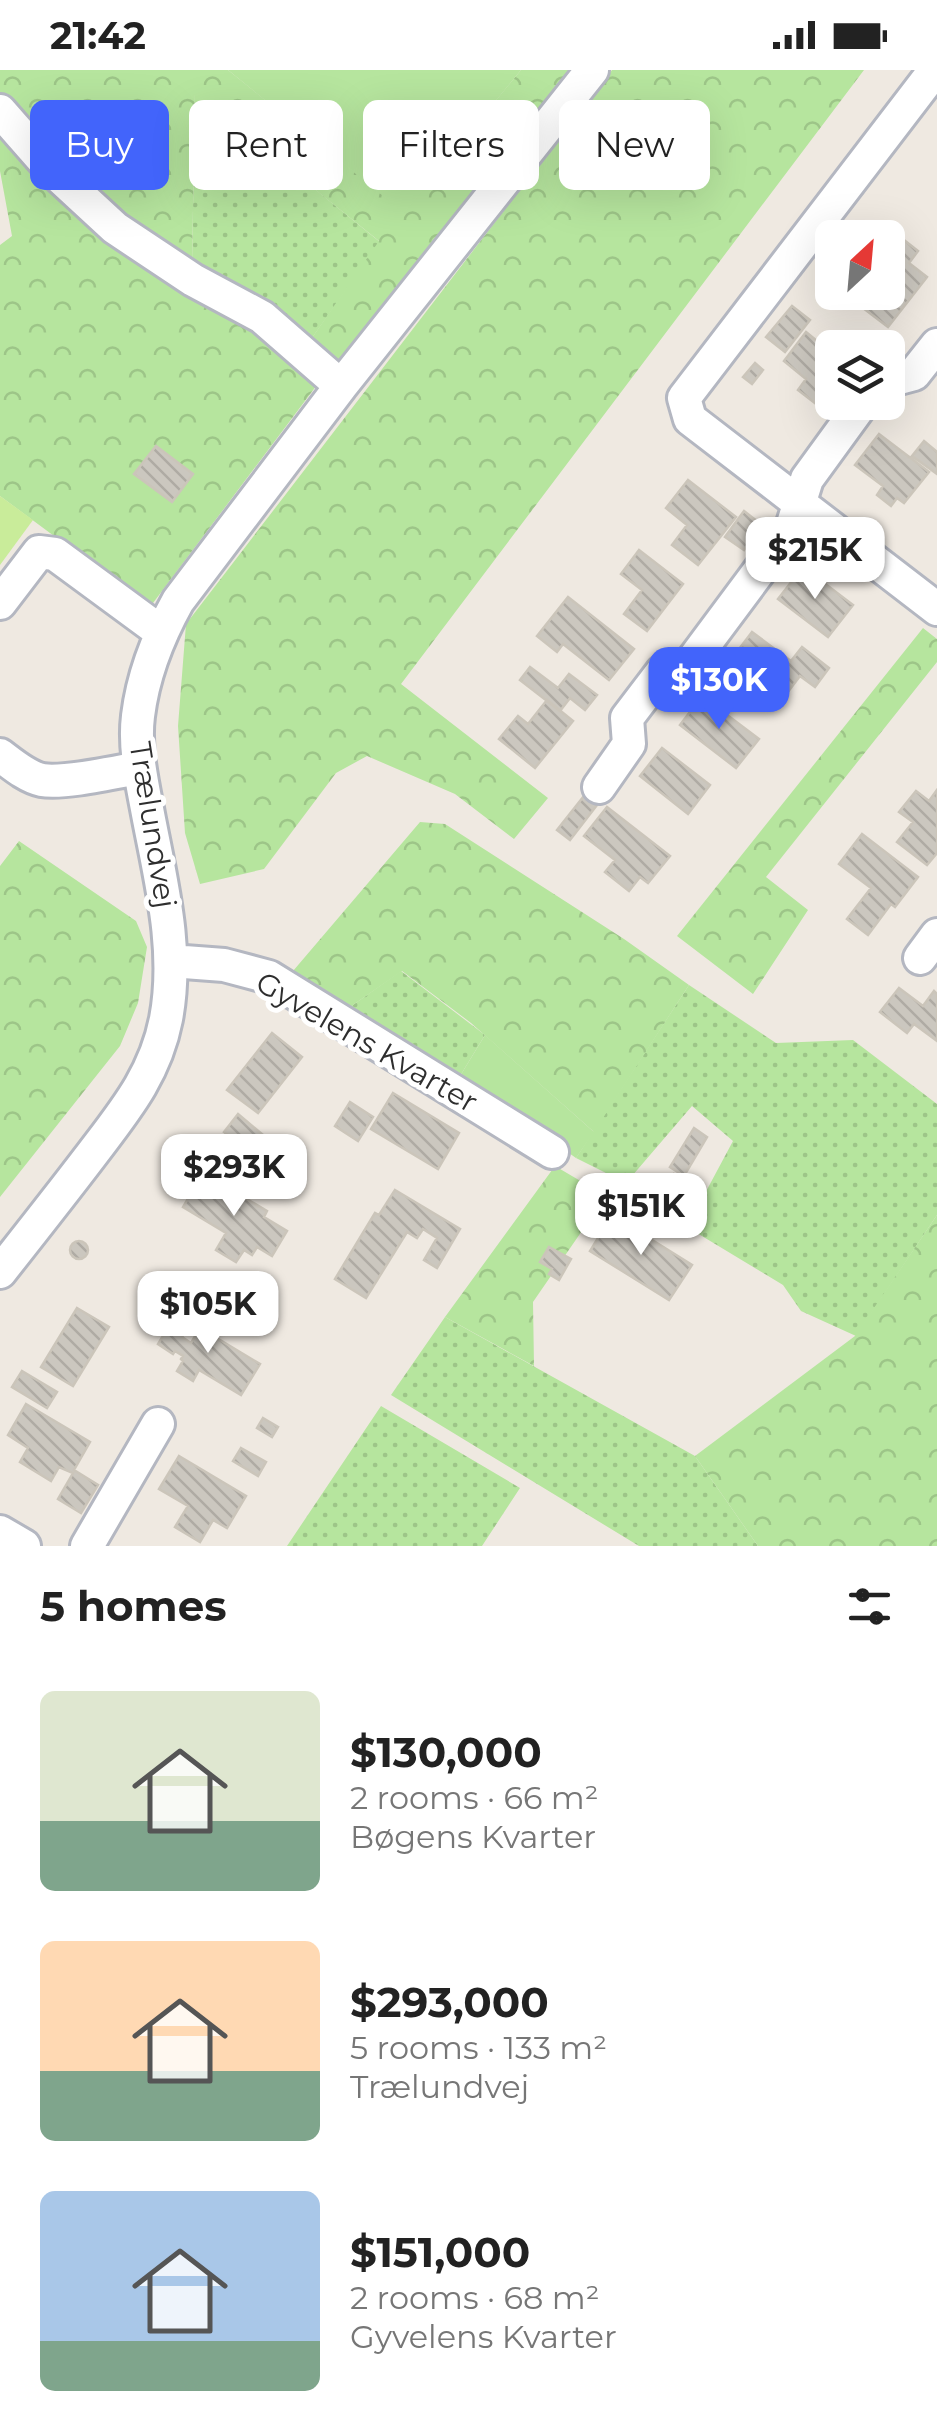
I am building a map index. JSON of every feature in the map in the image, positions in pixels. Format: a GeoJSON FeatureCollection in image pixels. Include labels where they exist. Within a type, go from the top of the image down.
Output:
{"type":"FeatureCollection","features":[{"type":"Feature","properties":{"kind":"street","name":"Trælundvej"},"geometry":{"type":"LineString","coordinates":[[0,1272],[141,1088],[166,1020],[172,961],[166,905],[139,768],[138,718],[146,674],[161,632],[178,601],[341,386],[592,70]]}},
{"type":"Feature","properties":{"kind":"street"},"geometry":{"type":"LineString","coordinates":[[935,70],[684,398],[690,420],[937,609]]}},
{"type":"Feature","properties":{"kind":"street"},"geometry":{"type":"LineString","coordinates":[[0,111],[50,168],[115,228],[193,280],[262,317],[341,386]]}},
{"type":"Feature","properties":{"kind":"street"},"geometry":{"type":"LineString","coordinates":[[905,376],[914,374],[937,345]]}},
{"type":"Feature","properties":{"kind":"street"},"geometry":{"type":"LineString","coordinates":[[599,787],[628,744],[627,718],[662,672],[687,668],[792,527],[806,479],[850,420]]}},
{"type":"Feature","properties":{"kind":"street"},"geometry":{"type":"LineString","coordinates":[[0,604],[38,552],[55,554],[161,632]]}},
{"type":"Feature","properties":{"kind":"street"},"geometry":{"type":"LineString","coordinates":[[0,755],[38,780],[139,768]]}},
{"type":"Feature","properties":{"kind":"street","name":"Gyvelens Kvarter"},"geometry":{"type":"LineString","coordinates":[[172,961],[224,965],[269,977],[552,1152]]}},
{"type":"Feature","properties":{"kind":"street"},"geometry":{"type":"LineString","coordinates":[[87,1546],[158,1424]]}},
{"type":"Feature","properties":{"kind":"street"},"geometry":{"type":"LineString","coordinates":[[0,1532],[24,1546]]}},
{"type":"Feature","properties":{"kind":"green space"},"geometry":{"type":"Polygon","coordinates":[[[0,70],[228,70],[265,100],[204,100],[195,93],[195,100],[189,100],[192,267],[126,227],[90,190],[169,190],[169,100],[30,100],[30,127],[0,96],[0,70]]]}},
{"type":"Feature","properties":{"kind":"green space"},"geometry":{"type":"Polygon","coordinates":[[[228,70],[521,70],[496,100],[363,100],[363,180],[343,163],[343,100],[265,100],[228,70]]]}},
{"type":"Feature","properties":{"kind":"green space"},"geometry":{"type":"Polygon","coordinates":[[[521,70],[573,70],[539,112],[539,100],[496,100],[521,70]]]}},
{"type":"Feature","properties":{"kind":"green space"},"geometry":{"type":"Polygon","coordinates":[[[612,70],[864,70],[401,684],[548,798],[514,839],[455,794],[367,756],[336,773],[264,869],[200,884],[185,833],[178,726],[186,624],[520,190],[539,190],[539,165],[559,139],[559,190],[710,190],[710,100],[589,100],[612,70]]]}},
{"type":"Feature","properties":{"kind":"green space"},"geometry":{"type":"Polygon","coordinates":[[[0,124],[30,148],[30,190],[81,190],[317,385],[150,607],[0,496],[0,245],[12,236],[0,171],[0,124]]]}},
{"type":"Feature","properties":{"kind":"green space"},"geometry":{"type":"Polygon","coordinates":[[[343,163],[363,179],[363,190],[377,190],[404,212],[422,190],[477,190],[335,367],[307,345],[379,241],[316,190],[343,190],[343,163]]]}},
{"type":"Feature","properties":{"kind":"green space"},"geometry":{"type":"Polygon","coordinates":[[[193,190],[316,190],[380,242],[307,345],[192,267],[193,190]]]}},
{"type":"Feature","properties":{"kind":"green space"},"geometry":{"type":"Polygon","coordinates":[[[376,190],[423,190],[404,213],[376,190]]]}},
{"type":"Feature","properties":{"kind":"green space"},"geometry":{"type":"Polygon","coordinates":[[[0,496],[33,520],[0,565],[0,496]]]}},
{"type":"Feature","properties":{"kind":"green space"},"geometry":{"type":"Polygon","coordinates":[[[923,628],[937,639],[937,662],[766,877],[808,910],[753,994],[677,936],[923,628]]]}},
{"type":"Feature","properties":{"kind":"green space"},"geometry":{"type":"Polygon","coordinates":[[[420,822],[445,824],[689,985],[594,1132],[471,1023],[402,971],[350,1007],[293,971],[420,822]]]}},
{"type":"Feature","properties":{"kind":"green space"},"geometry":{"type":"Polygon","coordinates":[[[19,841],[136,921],[147,947],[138,1003],[120,1046],[0,1197],[0,866],[19,841]]]}},
{"type":"Feature","properties":{"kind":"green space"},"geometry":{"type":"Polygon","coordinates":[[[401,971],[485,1035],[460,1076],[350,1007],[401,971]]]}},
{"type":"Feature","properties":{"kind":"green space"},"geometry":{"type":"Polygon","coordinates":[[[689,985],[776,1043],[853,1040],[937,1104],[937,1215],[856,1336],[801,1311],[783,1285],[687,1227],[733,1141],[692,1106],[626,1183],[576,1158],[689,985]]]}},
{"type":"Feature","properties":{"kind":"green space"},"geometry":{"type":"Polygon","coordinates":[[[485,1035],[594,1132],[576,1158],[460,1076],[485,1035]]]}},
{"type":"Feature","properties":{"kind":"green space"},"geometry":{"type":"Polygon","coordinates":[[[555,1166],[606,1196],[533,1302],[534,1366],[445,1317],[555,1166]]]}},
{"type":"Feature","properties":{"kind":"green space"},"geometry":{"type":"Polygon","coordinates":[[[937,1215],[937,1546],[758,1546],[695,1456],[855,1336],[937,1215]]]}},
{"type":"Feature","properties":{"kind":"green space"},"geometry":{"type":"Polygon","coordinates":[[[445,1317],[695,1456],[758,1546],[639,1546],[391,1395],[445,1317]]]}},
{"type":"Feature","properties":{"kind":"green space"},"geometry":{"type":"Polygon","coordinates":[[[381,1406],[520,1488],[482,1546],[287,1546],[381,1406]]]}},
{"type":"Feature","properties":{"kind":"building"},"geometry":{"type":"Polygon","coordinates":[[[905,241],[918,251],[909,263],[927,277],[905,305],[905,241]]]}},
{"type":"Feature","properties":{"kind":"building"},"geometry":{"type":"Polygon","coordinates":[[[792,306],[810,320],[785,352],[766,337],[792,306]]]}},
{"type":"Feature","properties":{"kind":"building"},"geometry":{"type":"Polygon","coordinates":[[[866,310],[901,310],[888,327],[866,310]]]}},
{"type":"Feature","properties":{"kind":"building"},"geometry":{"type":"Polygon","coordinates":[[[806,332],[815,339],[815,403],[798,390],[806,379],[784,361],[806,332]]]}},
{"type":"Feature","properties":{"kind":"building"},"geometry":{"type":"Polygon","coordinates":[[[755,363],[763,370],[752,384],[743,377],[755,363]]]}},
{"type":"Feature","properties":{"kind":"building"},"geometry":{"type":"Polygon","coordinates":[[[879,434],[929,472],[904,503],[897,498],[891,506],[877,495],[883,486],[855,465],[879,434]]]}},
{"type":"Feature","properties":{"kind":"building"},"geometry":{"type":"Polygon","coordinates":[[[924,441],[937,452],[937,474],[912,456],[924,441]]]}},
{"type":"Feature","properties":{"kind":"building"},"geometry":{"type":"Polygon","coordinates":[[[156,446],[193,474],[172,502],[134,474],[156,446]]]}},
{"type":"Feature","properties":{"kind":"building"},"geometry":{"type":"Polygon","coordinates":[[[688,480],[736,517],[698,565],[672,545],[687,525],[666,508],[688,480]]]}},
{"type":"Feature","properties":{"kind":"building"},"geometry":{"type":"Polygon","coordinates":[[[744,511],[762,525],[744,550],[725,537],[744,511]]]}},
{"type":"Feature","properties":{"kind":"building"},"geometry":{"type":"Polygon","coordinates":[[[639,550],[683,584],[647,631],[624,614],[642,590],[621,574],[639,550]]]}},
{"type":"Feature","properties":{"kind":"building"},"geometry":{"type":"Polygon","coordinates":[[[803,567],[853,605],[828,637],[778,599],[803,567]]]}},
{"type":"Feature","properties":{"kind":"building"},"geometry":{"type":"Polygon","coordinates":[[[568,597],[634,649],[609,680],[563,644],[557,652],[537,636],[568,597]]]}},
{"type":"Feature","properties":{"kind":"building"},"geometry":{"type":"Polygon","coordinates":[[[752,632],[791,661],[802,647],[829,668],[815,687],[800,676],[781,701],[760,684],[750,698],[727,680],[738,666],[730,661],[752,632]]]}},
{"type":"Feature","properties":{"kind":"building"},"geometry":{"type":"Polygon","coordinates":[[[530,667],[558,688],[569,674],[597,695],[585,710],[570,698],[560,711],[520,680],[530,667]]]}},
{"type":"Feature","properties":{"kind":"building"},"geometry":{"type":"Polygon","coordinates":[[[702,696],[759,739],[736,768],[680,725],[702,696]]]}},
{"type":"Feature","properties":{"kind":"building"},"geometry":{"type":"Polygon","coordinates":[[[547,700],[573,721],[535,768],[499,739],[518,716],[528,724],[547,700]]]}},
{"type":"Feature","properties":{"kind":"building"},"geometry":{"type":"Polygon","coordinates":[[[662,748],[710,785],[688,814],[640,776],[662,748]]]}},
{"type":"Feature","properties":{"kind":"building"},"geometry":{"type":"Polygon","coordinates":[[[937,790],[937,853],[927,865],[897,842],[913,822],[899,812],[916,791],[929,801],[937,790]]]}},
{"type":"Feature","properties":{"kind":"building"},"geometry":{"type":"Polygon","coordinates":[[[584,796],[597,805],[570,840],[557,830],[584,796]]]}},
{"type":"Feature","properties":{"kind":"building"},"geometry":{"type":"Polygon","coordinates":[[[607,807],[670,856],[648,883],[640,877],[629,891],[605,872],[615,860],[584,836],[607,807]]]}},
{"type":"Feature","properties":{"kind":"building"},"geometry":{"type":"Polygon","coordinates":[[[862,834],[918,877],[868,935],[847,919],[871,888],[839,864],[862,834]]]}},
{"type":"Feature","properties":{"kind":"building"},"geometry":{"type":"Polygon","coordinates":[[[899,988],[923,1006],[934,991],[937,994],[937,1041],[914,1024],[907,1033],[880,1012],[899,988]]]}},
{"type":"Feature","properties":{"kind":"building"},"geometry":{"type":"Polygon","coordinates":[[[272,1033],[302,1057],[258,1113],[227,1090],[272,1033]]]}},
{"type":"Feature","properties":{"kind":"building"},"geometry":{"type":"Polygon","coordinates":[[[393,1093],[459,1133],[438,1169],[371,1129],[393,1093]]]}},
{"type":"Feature","properties":{"kind":"building"},"geometry":{"type":"Polygon","coordinates":[[[350,1102],[373,1117],[358,1141],[335,1126],[350,1102]]]}},
{"type":"Feature","properties":{"kind":"building"},"geometry":{"type":"Polygon","coordinates":[[[238,1114],[269,1140],[255,1157],[224,1132],[238,1114]]]}},
{"type":"Feature","properties":{"kind":"building"},"geometry":{"type":"Polygon","coordinates":[[[694,1128],[707,1137],[684,1176],[670,1167],[694,1128]]]}},
{"type":"Feature","properties":{"kind":"building"},"geometry":{"type":"Polygon","coordinates":[[[203,1173],[267,1211],[264,1217],[287,1231],[272,1256],[257,1247],[252,1255],[244,1250],[236,1262],[216,1250],[226,1233],[183,1207],[203,1173]]]}},
{"type":"Feature","properties":{"kind":"building"},"geometry":{"type":"Polygon","coordinates":[[[674,1174],[687,1182],[674,1205],[660,1197],[674,1174]]]}},
{"type":"Feature","properties":{"kind":"building"},"geometry":{"type":"Polygon","coordinates":[[[395,1190],[460,1229],[437,1268],[424,1260],[437,1238],[423,1229],[417,1238],[407,1232],[366,1298],[335,1279],[375,1213],[379,1215],[395,1190]]]}},
{"type":"Feature","properties":{"kind":"building"},"geometry":{"type":"Polygon","coordinates":[[[612,1215],[692,1265],[669,1300],[590,1251],[612,1215]]]}},
{"type":"Feature","properties":{"kind":"building"},"geometry":{"type":"Polygon","coordinates":[[[79,1241],[88,1250],[79,1259],[70,1250],[79,1241]]]}},
{"type":"Feature","properties":{"kind":"building"},"geometry":{"type":"Polygon","coordinates":[[[549,1247],[571,1259],[559,1280],[549,1274],[552,1269],[540,1262],[549,1247]]]}},
{"type":"Feature","properties":{"kind":"building"},"geometry":{"type":"Polygon","coordinates":[[[77,1308],[109,1327],[73,1386],[41,1367],[77,1308]]]}},
{"type":"Feature","properties":{"kind":"building"},"geometry":{"type":"Polygon","coordinates":[[[179,1309],[194,1318],[182,1337],[191,1343],[200,1328],[260,1364],[241,1395],[199,1370],[193,1381],[177,1371],[183,1356],[158,1344],[179,1309]]]}},
{"type":"Feature","properties":{"kind":"building"},"geometry":{"type":"Polygon","coordinates":[[[22,1371],[57,1392],[47,1408],[12,1387],[22,1371]]]}},
{"type":"Feature","properties":{"kind":"building"},"geometry":{"type":"Polygon","coordinates":[[[26,1404],[90,1442],[74,1470],[98,1485],[81,1513],[58,1499],[73,1473],[59,1467],[51,1481],[20,1462],[28,1448],[8,1435],[26,1404]]]}},
{"type":"Feature","properties":{"kind":"building"},"geometry":{"type":"Polygon","coordinates":[[[263,1418],[278,1427],[272,1437],[257,1428],[263,1418]]]}},
{"type":"Feature","properties":{"kind":"building"},"geometry":{"type":"Polygon","coordinates":[[[241,1448],[266,1462],[258,1476],[233,1461],[241,1448]]]}},
{"type":"Feature","properties":{"kind":"building"},"geometry":{"type":"Polygon","coordinates":[[[179,1456],[246,1496],[227,1528],[213,1520],[200,1542],[175,1527],[188,1506],[159,1489],[179,1456]]]}}]}
